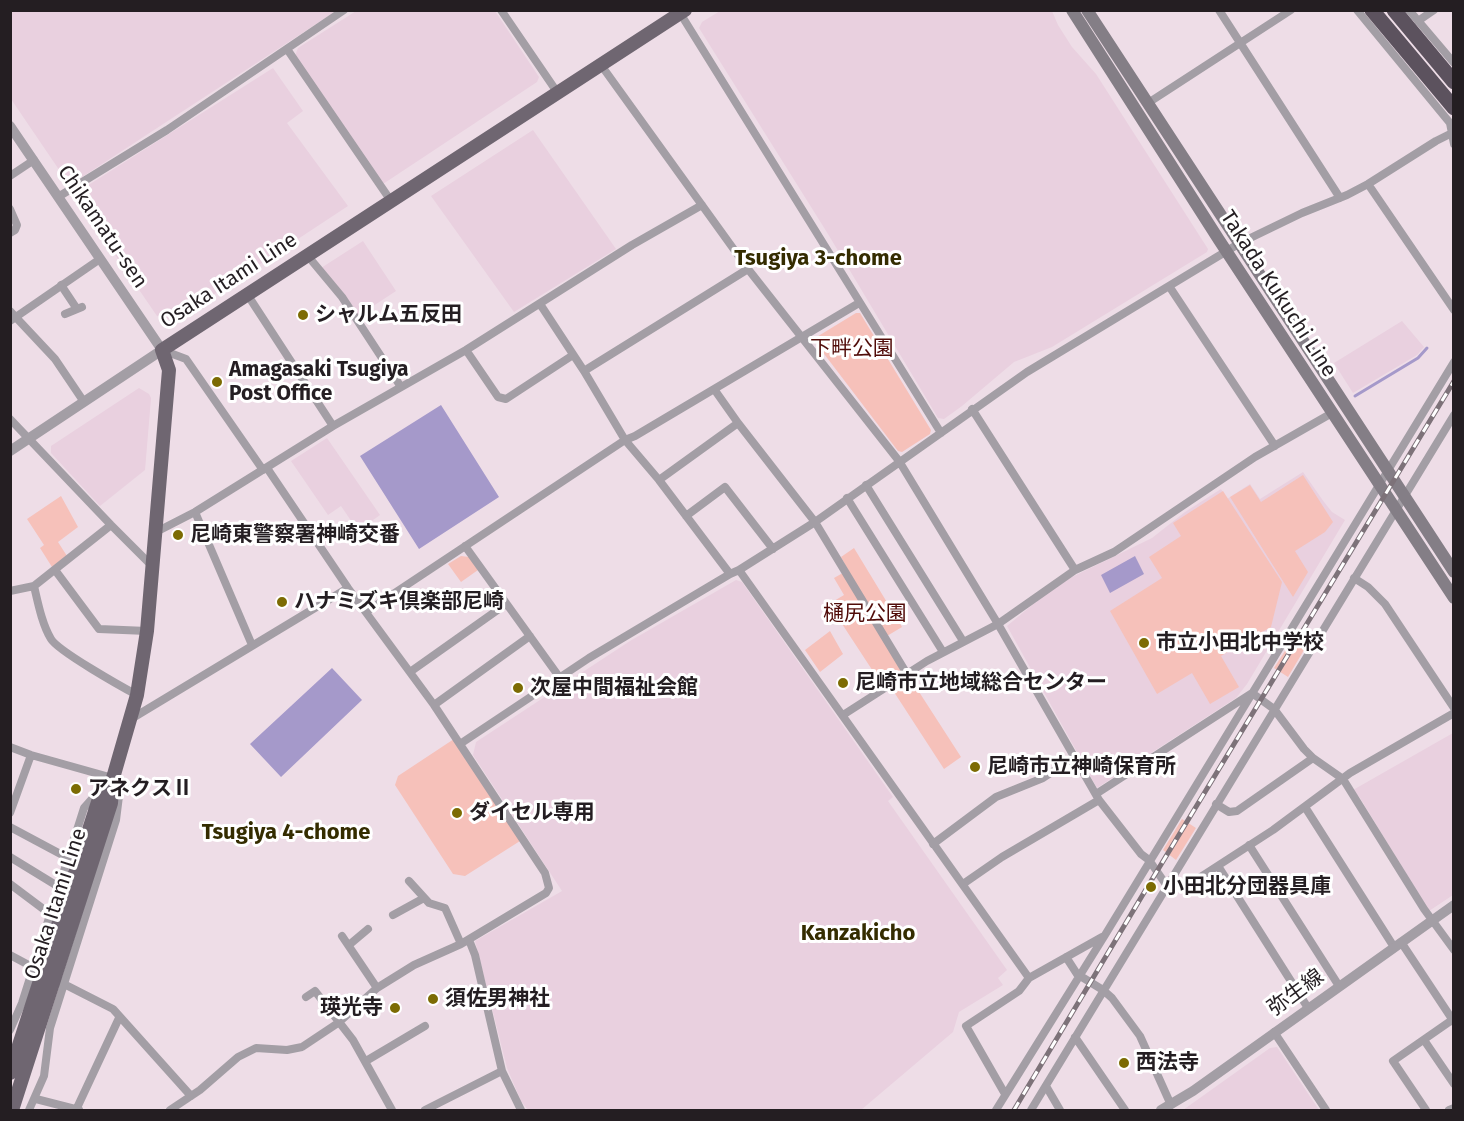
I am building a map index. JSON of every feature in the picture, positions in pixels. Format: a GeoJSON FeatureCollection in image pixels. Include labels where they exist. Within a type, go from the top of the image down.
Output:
{"type":"FeatureCollection","features":[{"type":"Feature","properties":{"kind":"highway"},"geometry":{"type":"LineString","coordinates":[[1372,10],[1454,108]]}},
{"type":"Feature","properties":{"kind":"highway"},"geometry":{"type":"LineString","coordinates":[[1394,10],[1454,82]]}},
{"type":"Feature","properties":{"kind":"main road","name":"Takada Kukuchi Line"},"geometry":{"type":"LineString","coordinates":[[1072,10],[1378,485],[1454,598]]}},
{"type":"Feature","properties":{"kind":"main road","name":"Takada Kukuchi Line"},"geometry":{"type":"LineString","coordinates":[[1088,10],[1403,498],[1416,513],[1454,572]]}},
{"type":"Feature","properties":{"kind":"main road","name":"Osaka Itami Line"},"geometry":{"type":"LineString","coordinates":[[10,1073],[80,880],[111,803],[113,778],[137,695],[147,631],[169,370],[162,350],[682,12]]}},
{"type":"Feature","properties":{"kind":"main road","name":"Osaka Itami Line"},"geometry":{"type":"LineString","coordinates":[[12,1110],[80,880]]}},
{"type":"Feature","properties":{"kind":"street"},"geometry":{"type":"LineString","coordinates":[[58,197],[167,130],[344,10]]}},
{"type":"Feature","properties":{"kind":"street"},"geometry":{"type":"LineString","coordinates":[[501,10],[557,92]]}},
{"type":"Feature","properties":{"kind":"street"},"geometry":{"type":"LineString","coordinates":[[1219,10],[1340,198]]}},
{"type":"Feature","properties":{"kind":"street"},"geometry":{"type":"LineString","coordinates":[[1148,103],[1291,10]]}},
{"type":"Feature","properties":{"kind":"street"},"geometry":{"type":"LineString","coordinates":[[1357,10],[1450,123],[1454,144]]}},
{"type":"Feature","properties":{"kind":"street"},"geometry":{"type":"LineString","coordinates":[[1409,10],[1454,63]]}},
{"type":"Feature","properties":{"kind":"street"},"geometry":{"type":"LineString","coordinates":[[1418,21],[1434,10]]}},
{"type":"Feature","properties":{"kind":"street"},"geometry":{"type":"LineString","coordinates":[[682,12],[941,433]]}},
{"type":"Feature","properties":{"kind":"street"},"geometry":{"type":"LineString","coordinates":[[287,50],[391,201]]}},
{"type":"Feature","properties":{"kind":"street"},"geometry":{"type":"LineString","coordinates":[[601,65],[748,269],[899,461],[998,624],[1098,797],[1167,886]]}},
{"type":"Feature","properties":{"kind":"street","name":"Chikamatu-sen"},"geometry":{"type":"LineString","coordinates":[[10,126],[162,350]]}},
{"type":"Feature","properties":{"kind":"street"},"geometry":{"type":"LineString","coordinates":[[460,744],[590,658],[815,522],[1027,372],[1240,243],[1368,184],[1436,141],[1453,133]]}},
{"type":"Feature","properties":{"kind":"street"},"geometry":{"type":"LineString","coordinates":[[10,176],[34,160]]}},
{"type":"Feature","properties":{"kind":"street"},"geometry":{"type":"LineString","coordinates":[[1368,184],[1454,310]]}},
{"type":"Feature","properties":{"kind":"street"},"geometry":{"type":"LineString","coordinates":[[156,532],[195,512],[333,426],[466,350],[632,245],[702,205]]}},
{"type":"Feature","properties":{"kind":"street"},"geometry":{"type":"LineString","coordinates":[[10,209],[17,225],[10,233]]}},
{"type":"Feature","properties":{"kind":"street"},"geometry":{"type":"LineString","coordinates":[[307,255],[342,297],[401,387]]}},
{"type":"Feature","properties":{"kind":"street"},"geometry":{"type":"LineString","coordinates":[[84,402],[55,358],[12,316],[100,259]]}},
{"type":"Feature","properties":{"kind":"street"},"geometry":{"type":"LineString","coordinates":[[584,371],[748,269]]}},
{"type":"Feature","properties":{"kind":"street"},"geometry":{"type":"LineString","coordinates":[[62,285],[80,308],[65,314]]}},
{"type":"Feature","properties":{"kind":"street"},"geometry":{"type":"LineString","coordinates":[[1169,286],[1275,446]]}},
{"type":"Feature","properties":{"kind":"street"},"geometry":{"type":"LineString","coordinates":[[247,294],[333,426]]}},
{"type":"Feature","properties":{"kind":"street"},"geometry":{"type":"LineString","coordinates":[[366,612],[625,440],[859,303]]}},
{"type":"Feature","properties":{"kind":"street"},"geometry":{"type":"LineString","coordinates":[[540,304],[584,371],[625,440],[730,574]]}},
{"type":"Feature","properties":{"kind":"street"},"geometry":{"type":"LineString","coordinates":[[10,451],[162,350],[186,360],[434,705],[545,873],[549,888],[546,893],[465,942],[414,965],[377,988],[338,1023],[302,1047],[287,1050],[256,1048],[238,1057],[191,1096],[170,1110]]}},
{"type":"Feature","properties":{"kind":"street"},"geometry":{"type":"LineString","coordinates":[[466,350],[498,397],[506,399],[573,355]]}},
{"type":"Feature","properties":{"kind":"street"},"geometry":{"type":"LineString","coordinates":[[996,1110],[1454,362]]}},
{"type":"Feature","properties":{"kind":"street"},"geometry":{"type":"LineString","coordinates":[[714,389],[815,522],[907,674]]}},
{"type":"Feature","properties":{"kind":"street"},"geometry":{"type":"LineString","coordinates":[[972,409],[1075,570]]}},
{"type":"Feature","properties":{"kind":"street"},"geometry":{"type":"LineString","coordinates":[[843,715],[943,652],[998,624],[1075,570],[1114,552],[1205,489],[1332,413]]}},
{"type":"Feature","properties":{"kind":"street"},"geometry":{"type":"LineString","coordinates":[[1031,1110],[1454,415]]}},
{"type":"Feature","properties":{"kind":"street"},"geometry":{"type":"LineString","coordinates":[[10,419],[152,566]]}},
{"type":"Feature","properties":{"kind":"street"},"geometry":{"type":"LineString","coordinates":[[658,480],[738,423]]}},
{"type":"Feature","properties":{"kind":"street"},"geometry":{"type":"LineString","coordinates":[[866,485],[963,641]]}},
{"type":"Feature","properties":{"kind":"street"},"geometry":{"type":"LineString","coordinates":[[686,516],[725,487],[773,549]]}},
{"type":"Feature","properties":{"kind":"street"},"geometry":{"type":"LineString","coordinates":[[847,498],[943,652]]}},
{"type":"Feature","properties":{"kind":"street"},"geometry":{"type":"LineString","coordinates":[[195,512],[252,645]]}},
{"type":"Feature","properties":{"kind":"street"},"geometry":{"type":"LineString","coordinates":[[10,591],[34,586],[111,525]]}},
{"type":"Feature","properties":{"kind":"street"},"geometry":{"type":"LineString","coordinates":[[465,546],[560,678]]}},
{"type":"Feature","properties":{"kind":"street"},"geometry":{"type":"LineString","coordinates":[[54,570],[99,629],[147,631]]}},
{"type":"Feature","properties":{"kind":"street"},"geometry":{"type":"LineString","coordinates":[[739,570],[1029,978]]}},
{"type":"Feature","properties":{"kind":"street"},"geometry":{"type":"LineString","coordinates":[[1354,578],[1368,587],[1385,604],[1454,708]]}},
{"type":"Feature","properties":{"kind":"street"},"geometry":{"type":"LineString","coordinates":[[34,586],[52,641],[110,681],[137,695]]}},
{"type":"Feature","properties":{"kind":"street"},"geometry":{"type":"LineString","coordinates":[[130,719],[348,588]]}},
{"type":"Feature","properties":{"kind":"street"},"geometry":{"type":"LineString","coordinates":[[410,672],[506,604]]}},
{"type":"Feature","properties":{"kind":"street"},"geometry":{"type":"LineString","coordinates":[[434,705],[530,636]]}},
{"type":"Feature","properties":{"kind":"street"},"geometry":{"type":"LineString","coordinates":[[1252,693],[1274,709],[1313,758],[1342,779],[1424,909],[1454,950]]}},
{"type":"Feature","properties":{"kind":"street"},"geometry":{"type":"LineString","coordinates":[[963,884],[1098,797],[1252,693]]}},
{"type":"Feature","properties":{"kind":"street"},"geometry":{"type":"LineString","coordinates":[[1167,886],[1185,886],[1250,845],[1342,779],[1454,713]]}},
{"type":"Feature","properties":{"kind":"street"},"geometry":{"type":"LineString","coordinates":[[10,747],[113,778]]}},
{"type":"Feature","properties":{"kind":"street"},"geometry":{"type":"LineString","coordinates":[[10,813],[31,755]]}},
{"type":"Feature","properties":{"kind":"street"},"geometry":{"type":"LineString","coordinates":[[933,844],[996,797],[1043,778],[1075,758]]}},
{"type":"Feature","properties":{"kind":"street"},"geometry":{"type":"LineString","coordinates":[[1216,804],[1229,812],[1237,811],[1313,758]]}},
{"type":"Feature","properties":{"kind":"street"},"geometry":{"type":"LineString","coordinates":[[10,1030],[22,1003],[84,808],[113,778]]}},
{"type":"Feature","properties":{"kind":"street"},"geometry":{"type":"LineString","coordinates":[[29,1110],[36,1099],[45,1071],[50,1028],[118,811],[119,796],[113,778]]}},
{"type":"Feature","properties":{"kind":"street"},"geometry":{"type":"LineString","coordinates":[[1305,807],[1397,945],[1453,1021],[1393,1061],[1426,1110]]}},
{"type":"Feature","properties":{"kind":"street"},"geometry":{"type":"LineString","coordinates":[[10,827],[68,858]]}},
{"type":"Feature","properties":{"kind":"street"},"geometry":{"type":"LineString","coordinates":[[1250,845],[1339,986]]}},
{"type":"Feature","properties":{"kind":"street"},"geometry":{"type":"LineString","coordinates":[[10,857],[59,887]]}},
{"type":"Feature","properties":{"kind":"street"},"geometry":{"type":"LineString","coordinates":[[1218,866],[1308,1008]]}},
{"type":"Feature","properties":{"kind":"street"},"geometry":{"type":"LineString","coordinates":[[409,881],[429,903],[445,908],[475,955],[502,1071],[518,1110]]}},
{"type":"Feature","properties":{"kind":"street"},"geometry":{"type":"LineString","coordinates":[[10,884],[50,914]]}},
{"type":"Feature","properties":{"kind":"street"},"geometry":{"type":"LineString","coordinates":[[393,915],[424,898]]}},
{"type":"Feature","properties":{"kind":"street","name":"弥生線"},"geometry":{"type":"LineString","coordinates":[[1161,1110],[1454,905]]}},
{"type":"Feature","properties":{"kind":"street"},"geometry":{"type":"LineString","coordinates":[[349,945],[368,928]]}},
{"type":"Feature","properties":{"kind":"street"},"geometry":{"type":"LineString","coordinates":[[1005,1094],[966,1026],[1019,991],[1029,978],[1105,935]]}},
{"type":"Feature","properties":{"kind":"street"},"geometry":{"type":"LineString","coordinates":[[342,936],[377,988]]}},
{"type":"Feature","properties":{"kind":"street"},"geometry":{"type":"LineString","coordinates":[[10,955],[113,1009],[191,1096]]}},
{"type":"Feature","properties":{"kind":"street"},"geometry":{"type":"LineString","coordinates":[[1066,957],[1077,974],[1112,998],[1140,1035],[1171,1105]]}},
{"type":"Feature","properties":{"kind":"street"},"geometry":{"type":"LineString","coordinates":[[306,997],[318,989],[338,1023],[353,1040],[366,1061],[392,1110]]}},
{"type":"Feature","properties":{"kind":"street"},"geometry":{"type":"LineString","coordinates":[[36,1099],[77,1110],[119,1018]]}},
{"type":"Feature","properties":{"kind":"street"},"geometry":{"type":"LineString","coordinates":[[366,1061],[425,1026]]}},
{"type":"Feature","properties":{"kind":"street"},"geometry":{"type":"LineString","coordinates":[[1274,1032],[1326,1110]]}},
{"type":"Feature","properties":{"kind":"street"},"geometry":{"type":"LineString","coordinates":[[1075,1037],[1125,1110]]}},
{"type":"Feature","properties":{"kind":"street"},"geometry":{"type":"LineString","coordinates":[[1424,1040],[1454,1084]]}},
{"type":"Feature","properties":{"kind":"street"},"geometry":{"type":"LineString","coordinates":[[425,1110],[502,1071]]}},
{"type":"Feature","properties":{"kind":"street"},"geometry":{"type":"LineString","coordinates":[[1046,1086],[1059,1110]]}},
{"type":"Feature","properties":{"kind":"street"},"geometry":{"type":"LineString","coordinates":[[1449,1110],[1454,1108]]}},
{"type":"Feature","properties":{"kind":"shaded area"},"geometry":{"type":"Polygon","coordinates":[[[10,11],[336,11],[73,183],[66,180],[11,99],[10,11]]]}},
{"type":"Feature","properties":{"kind":"shaded area"},"geometry":{"type":"Polygon","coordinates":[[[356,11],[495,11],[539,77],[537,82],[383,184],[295,56],[298,48],[356,11]]]}},
{"type":"Feature","properties":{"kind":"shaded area"},"geometry":{"type":"Polygon","coordinates":[[[720,11],[1052,11],[1072,47],[1096,74],[1208,249],[1207,252],[1052,347],[1014,362],[962,406],[944,419],[938,418],[828,234],[699,28],[702,22],[720,11]]]}},
{"type":"Feature","properties":{"kind":"shaded area"},"geometry":{"type":"Polygon","coordinates":[[[273,68],[303,111],[287,123],[348,206],[175,320],[157,316],[77,199],[79,191],[273,68]]]}},
{"type":"Feature","properties":{"kind":"shaded area"},"geometry":{"type":"Polygon","coordinates":[[[533,130],[616,249],[514,312],[431,196],[533,130]]]}},
{"type":"Feature","properties":{"kind":"shaded area"},"geometry":{"type":"Polygon","coordinates":[[[363,241],[396,291],[358,316],[321,268],[363,241]]]}},
{"type":"Feature","properties":{"kind":"shaded area"},"geometry":{"type":"Polygon","coordinates":[[[1402,321],[1424,347],[1417,355],[1353,393],[1334,363],[1402,321]]]}},
{"type":"Feature","properties":{"kind":"shaded area"},"geometry":{"type":"Polygon","coordinates":[[[139,388],[151,398],[145,470],[100,506],[51,453],[51,446],[139,388]]]}},
{"type":"Feature","properties":{"kind":"shaded area"},"geometry":{"type":"Polygon","coordinates":[[[441,405],[499,497],[419,549],[360,456],[441,405]]]}},
{"type":"Feature","properties":{"kind":"shaded area"},"geometry":{"type":"Polygon","coordinates":[[[327,438],[380,515],[358,531],[341,506],[328,515],[291,461],[327,438]]]}},
{"type":"Feature","properties":{"kind":"shaded area","name":"市立小田北中学校"},"geometry":{"type":"Polygon","coordinates":[[[1303,472],[1332,512],[1345,520],[1247,684],[1236,698],[1097,788],[1007,626],[1043,596],[1070,578],[1152,538],[1185,512],[1221,489],[1227,499],[1250,484],[1260,499],[1303,472]]]}},
{"type":"Feature","properties":{"kind":"shaded area"},"geometry":{"type":"Polygon","coordinates":[[[1135,556],[1144,574],[1110,593],[1101,575],[1135,556]]]}},
{"type":"Feature","properties":{"kind":"shaded area"},"geometry":{"type":"Polygon","coordinates":[[[736,580],[742,582],[893,797],[888,801],[1007,970],[998,978],[1003,985],[959,1012],[953,1032],[861,1110],[528,1110],[521,1101],[507,1068],[475,941],[562,891],[473,755],[476,742],[630,641],[736,580]]]}},
{"type":"Feature","properties":{"kind":"shaded area"},"geometry":{"type":"Polygon","coordinates":[[[332,668],[362,700],[281,777],[250,744],[332,668]]]}},
{"type":"Feature","properties":{"kind":"shaded area"},"geometry":{"type":"Polygon","coordinates":[[[1453,733],[1453,895],[1429,911],[1353,790],[1453,733]]]}},
{"type":"Feature","properties":{"kind":"shaded area"},"geometry":{"type":"Polygon","coordinates":[[[1277,1047],[1319,1110],[1183,1110],[1270,1048],[1277,1047]]]}},
{"type":"Feature","properties":{"kind":"green space","name":"下畔公園"},"geometry":{"type":"Polygon","coordinates":[[[856,313],[860,313],[931,430],[930,434],[902,452],[898,451],[815,342],[815,338],[856,313]]]}},
{"type":"Feature","properties":{"kind":"green space"},"geometry":{"type":"Polygon","coordinates":[[[1303,475],[1333,522],[1325,532],[1295,551],[1308,572],[1293,597],[1230,497],[1250,485],[1261,502],[1303,475]]]}},
{"type":"Feature","properties":{"kind":"green space"},"geometry":{"type":"Polygon","coordinates":[[[1223,491],[1282,582],[1271,627],[1221,656],[1239,687],[1210,704],[1192,673],[1157,694],[1110,611],[1162,578],[1149,557],[1181,536],[1173,523],[1223,491]]]}},
{"type":"Feature","properties":{"kind":"green space"},"geometry":{"type":"Polygon","coordinates":[[[61,496],[78,527],[58,542],[67,556],[52,567],[40,548],[44,545],[27,519],[61,496]]]}},
{"type":"Feature","properties":{"kind":"green space","name":"樋尻公園"},"geometry":{"type":"Polygon","coordinates":[[[854,548],[902,627],[882,639],[903,672],[882,685],[829,604],[844,595],[834,578],[848,570],[841,557],[854,548]]]}},
{"type":"Feature","properties":{"kind":"green space"},"geometry":{"type":"Polygon","coordinates":[[[461,556],[469,557],[478,570],[461,582],[448,564],[461,556]]]}},
{"type":"Feature","properties":{"kind":"green space"},"geometry":{"type":"Polygon","coordinates":[[[830,631],[843,654],[820,672],[805,650],[830,631]]]}},
{"type":"Feature","properties":{"kind":"green space"},"geometry":{"type":"Polygon","coordinates":[[[1294,637],[1307,645],[1288,677],[1274,668],[1294,637]]]}},
{"type":"Feature","properties":{"kind":"green space"},"geometry":{"type":"Polygon","coordinates":[[[912,681],[961,757],[944,769],[894,692],[912,681]]]}},
{"type":"Feature","properties":{"kind":"green space","name":"ダイセル専用"},"geometry":{"type":"Polygon","coordinates":[[[454,739],[520,841],[465,876],[453,874],[395,785],[398,776],[454,739]]]}},
{"type":"Feature","properties":{"kind":"green space"},"geometry":{"type":"Polygon","coordinates":[[[1182,819],[1196,828],[1176,860],[1163,850],[1182,819]]]}},
{"type":"Feature","properties":{"kind":"waterway"},"geometry":{"type":"LineString","coordinates":[[1355,396],[1418,358],[1427,348]]}},
{"type":"Feature","properties":{"kind":"railway"},"geometry":{"type":"LineString","coordinates":[[1014,1110],[1454,381]]}},
{"type":"Feature","properties":{"kind":"place","name":"シャルム五反田"},"geometry":{"type":"Point","coordinates":[303,315]}},
{"type":"Feature","properties":{"kind":"place","name":"Amagasaki Tsugiya Post Office"},"geometry":{"type":"Point","coordinates":[217,382]}},
{"type":"Feature","properties":{"kind":"place","name":"尼崎東警察署神崎交番"},"geometry":{"type":"Point","coordinates":[178,535]}},
{"type":"Feature","properties":{"kind":"place","name":"ハナミズキ倶楽部尼崎"},"geometry":{"type":"Point","coordinates":[282,602]}},
{"type":"Feature","properties":{"kind":"place","name":"市立小田北中学校"},"geometry":{"type":"Point","coordinates":[1144,643]}},
{"type":"Feature","properties":{"kind":"place","name":"尼崎市立地域総合センター"},"geometry":{"type":"Point","coordinates":[843,683]}},
{"type":"Feature","properties":{"kind":"place","name":"次屋中間福祉会館"},"geometry":{"type":"Point","coordinates":[518,688]}},
{"type":"Feature","properties":{"kind":"place","name":"尼崎市立神崎保育所"},"geometry":{"type":"Point","coordinates":[975,767]}},
{"type":"Feature","properties":{"kind":"place","name":"アネクスⅡ"},"geometry":{"type":"Point","coordinates":[76,789]}},
{"type":"Feature","properties":{"kind":"place","name":"ダイセル専用"},"geometry":{"type":"Point","coordinates":[457,813]}},
{"type":"Feature","properties":{"kind":"place","name":"小田北分団器具庫"},"geometry":{"type":"Point","coordinates":[1151,887]}},
{"type":"Feature","properties":{"kind":"place","name":"須佐男神社"},"geometry":{"type":"Point","coordinates":[433,999]}},
{"type":"Feature","properties":{"kind":"place","name":"瑛光寺"},"geometry":{"type":"Point","coordinates":[395,1008]}},
{"type":"Feature","properties":{"kind":"place","name":"西法寺"},"geometry":{"type":"Point","coordinates":[1124,1063]}},
{"type":"Feature","properties":{"kind":"district","name":"Tsugiya 3-chome"},"geometry":{"type":"Point","coordinates":[818,259]}},
{"type":"Feature","properties":{"kind":"district","name":"Tsugiya 4-chome"},"geometry":{"type":"Point","coordinates":[286,833]}},
{"type":"Feature","properties":{"kind":"district","name":"Kanzakicho"},"geometry":{"type":"Point","coordinates":[858,934]}}]}
